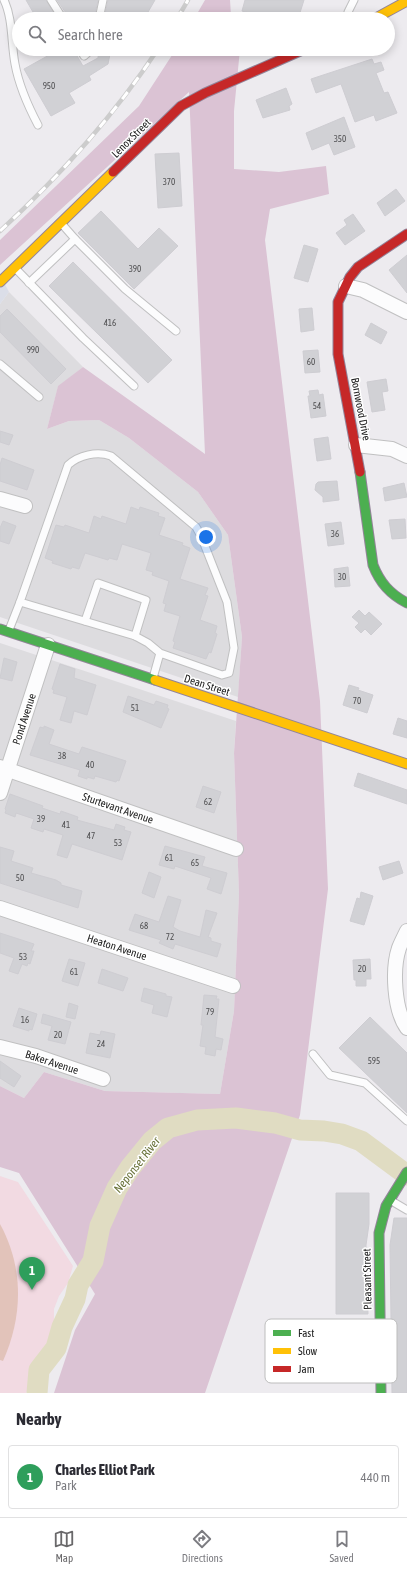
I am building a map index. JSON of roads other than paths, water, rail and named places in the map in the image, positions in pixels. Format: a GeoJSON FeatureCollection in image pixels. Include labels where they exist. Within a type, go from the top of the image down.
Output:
{"type":"FeatureCollection","features":[{"type":"Feature","properties":{"kind":"street"},"geometry":{"type":"LineString","coordinates":[[387,12],[407,1]]}},
{"type":"Feature","properties":{"kind":"street","name":"Lenox Street"},"geometry":{"type":"LineString","coordinates":[[0,282],[181,106],[205,93],[290,56]]}},
{"type":"Feature","properties":{"kind":"street","name":"Bornwood Drive"},"geometry":{"type":"LineString","coordinates":[[407,234],[358,267],[350,277],[338,302],[337,321],[338,354],[356,445],[373,565],[377,578],[387,592],[407,603]]}},
{"type":"Feature","properties":{"kind":"street"},"geometry":{"type":"LineString","coordinates":[[346,286],[363,290],[407,312]]}},
{"type":"Feature","properties":{"kind":"street"},"geometry":{"type":"LineString","coordinates":[[356,445],[392,449],[407,456]]}},
{"type":"Feature","properties":{"kind":"street"},"geometry":{"type":"LineString","coordinates":[[0,499],[25,506]]}},
{"type":"Feature","properties":{"kind":"street","name":"Dean Street"},"geometry":{"type":"LineString","coordinates":[[4,631],[407,764]]}},
{"type":"Feature","properties":{"kind":"street","name":"Pond Avenue"},"geometry":{"type":"LineString","coordinates":[[0,794],[4,768],[48,645]]}},
{"type":"Feature","properties":{"kind":"street","name":"Sturtevant Avenue"},"geometry":{"type":"LineString","coordinates":[[4,768],[236,848]]}},
{"type":"Feature","properties":{"kind":"street","name":"Heaton Avenue"},"geometry":{"type":"LineString","coordinates":[[0,908],[234,986]]}},
{"type":"Feature","properties":{"kind":"street"},"geometry":{"type":"LineString","coordinates":[[407,931],[399,949],[396,972],[397,1005],[402,1020],[407,1028]]}},
{"type":"Feature","properties":{"kind":"street","name":"Baker Avenue"},"geometry":{"type":"LineString","coordinates":[[0,1047],[36,1056],[103,1079]]}},
{"type":"Feature","properties":{"kind":"street","name":"Pleasant Street"},"geometry":{"type":"LineString","coordinates":[[379,1319],[378,1245],[382,1212],[396,1186],[407,1172]]}},
{"type":"Feature","properties":{"kind":"street","name":"Pleasant Street"},"geometry":{"type":"LineString","coordinates":[[380,1383],[380,1393]]}},
{"type":"Feature","properties":{"kind":"lane"},"geometry":{"type":"LineString","coordinates":[[4,0],[8,12],[12,42]]}},
{"type":"Feature","properties":{"kind":"lane"},"geometry":{"type":"LineString","coordinates":[[51,0],[58,12]]}},
{"type":"Feature","properties":{"kind":"lane"},"geometry":{"type":"LineString","coordinates":[[100,12],[103,0]]}},
{"type":"Feature","properties":{"kind":"lane"},"geometry":{"type":"LineString","coordinates":[[348,12],[354,0]]}},
{"type":"Feature","properties":{"kind":"lane"},"geometry":{"type":"LineString","coordinates":[[14,56],[20,85],[38,125]]}},
{"type":"Feature","properties":{"kind":"lane"},"geometry":{"type":"LineString","coordinates":[[61,223],[75,240],[125,289],[176,331]]}},
{"type":"Feature","properties":{"kind":"lane"},"geometry":{"type":"LineString","coordinates":[[29,283],[75,240]]}},
{"type":"Feature","properties":{"kind":"lane"},"geometry":{"type":"LineString","coordinates":[[15,268],[83,338],[134,386]]}},
{"type":"Feature","properties":{"kind":"lane"},"geometry":{"type":"LineString","coordinates":[[0,364],[39,397]]}},
{"type":"Feature","properties":{"kind":"lane"},"geometry":{"type":"LineString","coordinates":[[4,631],[20,602],[68,465],[81,457],[101,453],[111,456],[196,526],[214,566],[227,602],[234,648],[229,673],[222,675],[160,653],[148,643],[136,636],[20,602]]}},
{"type":"Feature","properties":{"kind":"lane"},"geometry":{"type":"LineString","coordinates":[[85,621],[98,583],[146,600],[136,636]]}},
{"type":"Feature","properties":{"kind":"lane"},"geometry":{"type":"LineString","coordinates":[[153,680],[160,653]]}},
{"type":"Feature","properties":{"kind":"lane"},"geometry":{"type":"LineString","coordinates":[[313,1054],[330,1075],[366,1083],[407,1121]]}},
{"type":"Feature","properties":{"kind":"lane"},"geometry":{"type":"LineString","coordinates":[[388,1199],[407,1210]]}},
{"type":"Feature","properties":{"kind":"waterway","name":"Neponset River"},"geometry":{"type":"LineString","coordinates":[[37,1393],[39,1370],[56,1348],[62,1327],[75,1299],[78,1285],[93,1261],[100,1226],[117,1188],[130,1168],[152,1141],[168,1128],[197,1120],[236,1118],[275,1123],[300,1130],[324,1131],[342,1134],[361,1141],[407,1175]]}},
{"type":"Feature","properties":{"kind":"railway"},"geometry":{"type":"LineString","coordinates":[[181,12],[188,0]]}},
{"type":"Feature","properties":{"kind":"railway"},"geometry":{"type":"LineString","coordinates":[[0,231],[44,189],[85,145],[123,98],[153,56]]}},
{"type":"Feature","properties":{"kind":"place","name":"Charles Elliot Park"},"geometry":{"type":"Point","coordinates":[32,1290]}}]}
